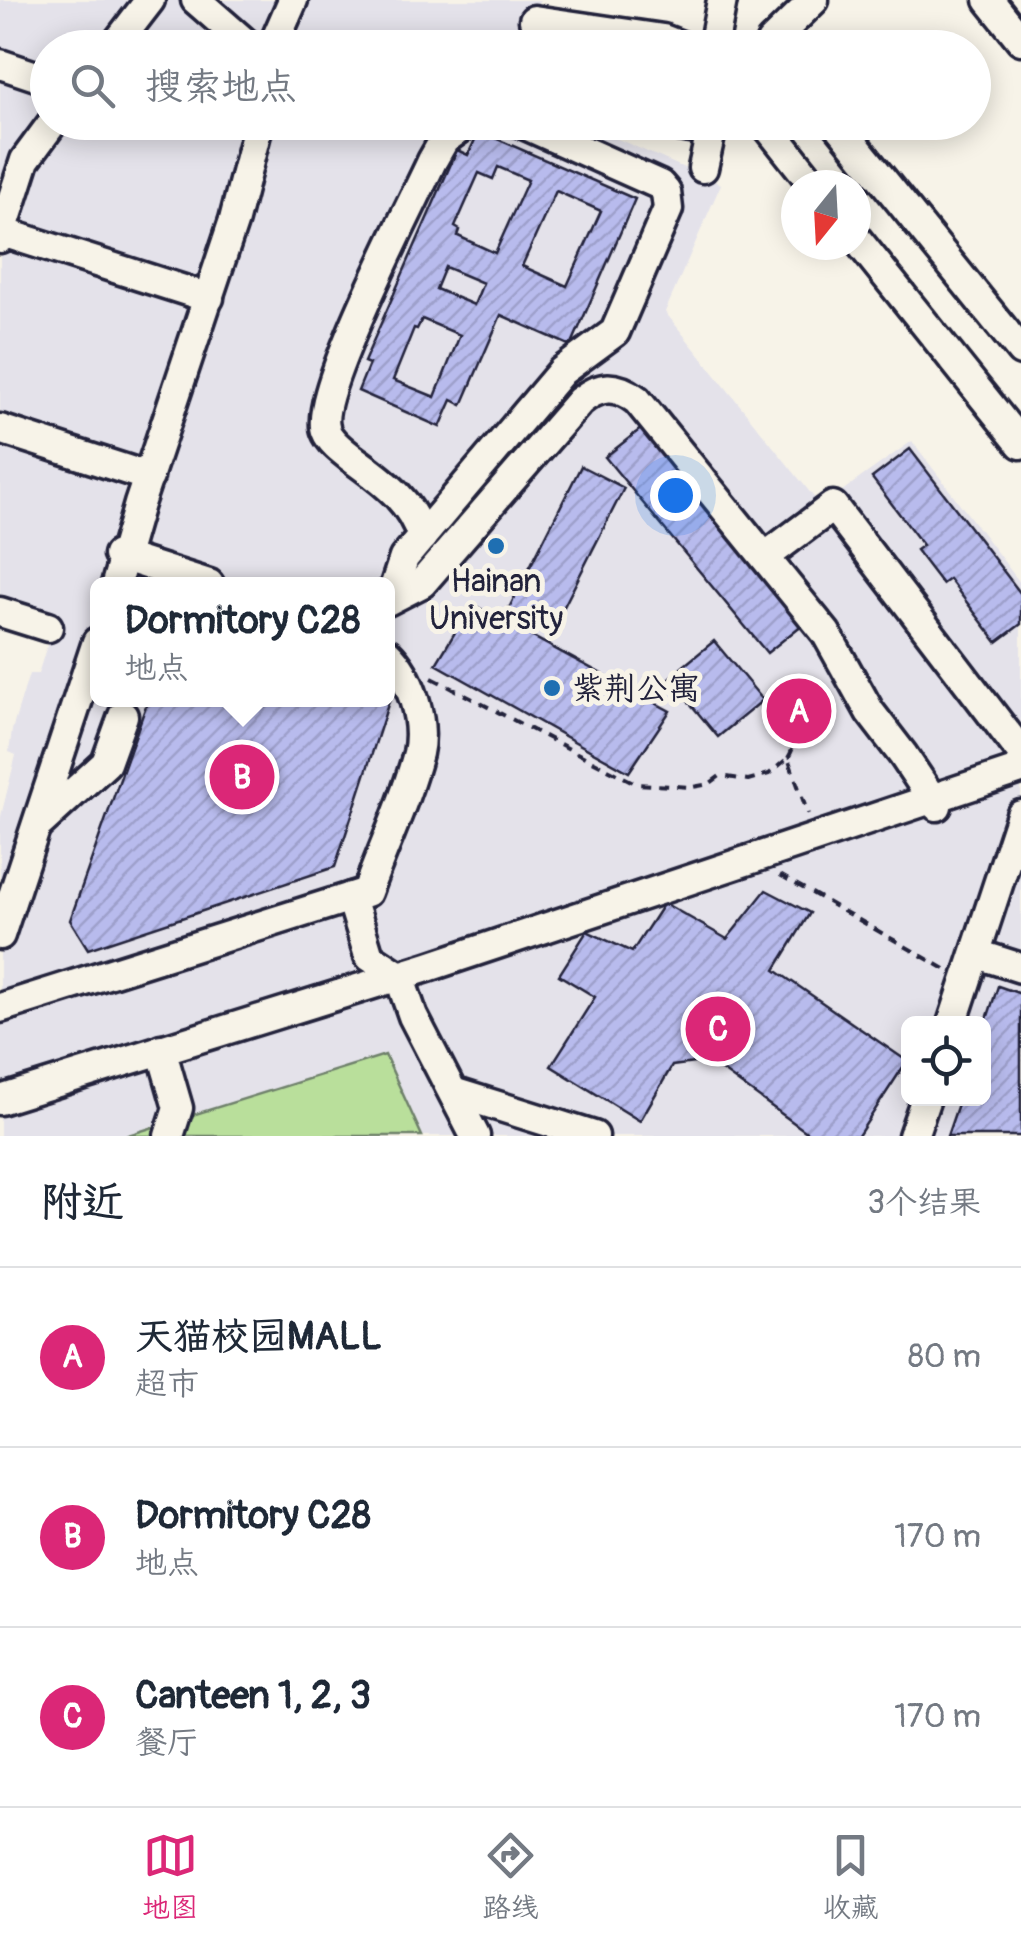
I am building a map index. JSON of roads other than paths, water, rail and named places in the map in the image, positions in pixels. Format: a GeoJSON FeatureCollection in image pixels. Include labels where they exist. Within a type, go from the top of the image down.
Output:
{"type":"FeatureCollection","features":[{"type":"Feature","properties":{"kind":"street"},"geometry":{"type":"LineString","coordinates":[[127,30],[150,0]]}},
{"type":"Feature","properties":{"kind":"street"},"geometry":{"type":"LineString","coordinates":[[184,0],[218,30]]}},
{"type":"Feature","properties":{"kind":"street"},"geometry":{"type":"LineString","coordinates":[[196,0],[230,30]]}},
{"type":"Feature","properties":{"kind":"street"},"geometry":{"type":"LineString","coordinates":[[270,30],[282,0]]}},
{"type":"Feature","properties":{"kind":"street"},"geometry":{"type":"LineString","coordinates":[[280,30],[293,0]]}},
{"type":"Feature","properties":{"kind":"street"},"geometry":{"type":"LineString","coordinates":[[716,30],[722,0]]}},
{"type":"Feature","properties":{"kind":"street"},"geometry":{"type":"LineString","coordinates":[[786,30],[814,0]]}},
{"type":"Feature","properties":{"kind":"street"},"geometry":{"type":"LineString","coordinates":[[989,0],[1021,40]]}},
{"type":"Feature","properties":{"kind":"street"},"geometry":{"type":"LineString","coordinates":[[534,20],[602,30]]}},
{"type":"Feature","properties":{"kind":"street"},"geometry":{"type":"LineString","coordinates":[[0,64],[30,74]]}},
{"type":"Feature","properties":{"kind":"street"},"geometry":{"type":"LineString","coordinates":[[34,140],[11,161],[1,235],[205,296]]}},
{"type":"Feature","properties":{"kind":"street"},"geometry":{"type":"LineString","coordinates":[[205,296],[246,140]]}},
{"type":"Feature","properties":{"kind":"street"},"geometry":{"type":"LineString","coordinates":[[118,577],[143,480],[251,164],[256,140]]}},
{"type":"Feature","properties":{"kind":"street"},"geometry":{"type":"LineString","coordinates":[[422,538],[416,518],[403,498],[334,443],[326,431],[325,416],[334,376],[444,140]]}},
{"type":"Feature","properties":{"kind":"street"},"geometry":{"type":"LineString","coordinates":[[559,140],[660,185],[666,192],[668,210],[615,332],[606,386]]}},
{"type":"Feature","properties":{"kind":"street"},"geometry":{"type":"LineString","coordinates":[[704,168],[709,140]]}},
{"type":"Feature","properties":{"kind":"street"},"geometry":{"type":"LineString","coordinates":[[778,140],[802,170]]}},
{"type":"Feature","properties":{"kind":"street"},"geometry":{"type":"LineString","coordinates":[[851,140],[1021,351]]}},
{"type":"Feature","properties":{"kind":"street"},"geometry":{"type":"LineString","coordinates":[[871,257],[1021,444]]}},
{"type":"Feature","properties":{"kind":"street"},"geometry":{"type":"LineString","coordinates":[[395,583],[404,558],[562,371],[615,332]]}},
{"type":"Feature","properties":{"kind":"street"},"geometry":{"type":"LineString","coordinates":[[395,597],[422,583],[580,401],[606,386],[628,393],[826,632],[870,712],[935,802]]}},
{"type":"Feature","properties":{"kind":"street"},"geometry":{"type":"LineString","coordinates":[[0,429],[143,480]]}},
{"type":"Feature","properties":{"kind":"street"},"geometry":{"type":"LineString","coordinates":[[0,440],[143,480]]}},
{"type":"Feature","properties":{"kind":"street"},"geometry":{"type":"LineString","coordinates":[[0,1100],[405,978],[935,802],[1019,765],[833,506],[765,557]]}},
{"type":"Feature","properties":{"kind":"street"},"geometry":{"type":"LineString","coordinates":[[112,577],[122,556]]}},
{"type":"Feature","properties":{"kind":"street"},"geometry":{"type":"LineString","coordinates":[[122,556],[187,577]]}},
{"type":"Feature","properties":{"kind":"street"},"geometry":{"type":"LineString","coordinates":[[0,612],[48,628]]}},
{"type":"Feature","properties":{"kind":"street"},"geometry":{"type":"LineString","coordinates":[[0,935],[90,640]]}},
{"type":"Feature","properties":{"kind":"street"},"geometry":{"type":"LineString","coordinates":[[0,1008],[367,892],[418,751],[419,718],[395,661]]}},
{"type":"Feature","properties":{"kind":"street"},"geometry":{"type":"LineString","coordinates":[[0,908],[90,662]]}},
{"type":"Feature","properties":{"kind":"street"},"geometry":{"type":"LineString","coordinates":[[30,833],[106,763],[122,716]]}},
{"type":"Feature","properties":{"kind":"street"},"geometry":{"type":"LineString","coordinates":[[756,862],[816,837],[935,802]]}},
{"type":"Feature","properties":{"kind":"street"},"geometry":{"type":"LineString","coordinates":[[982,956],[1021,815]]}},
{"type":"Feature","properties":{"kind":"street"},"geometry":{"type":"LineString","coordinates":[[956,1016],[1021,856]]}},
{"type":"Feature","properties":{"kind":"street"},"geometry":{"type":"LineString","coordinates":[[351,897],[369,956],[405,978],[413,1016],[470,1113],[552,1136]]}},
{"type":"Feature","properties":{"kind":"street"},"geometry":{"type":"LineString","coordinates":[[982,956],[1021,968]]}},
{"type":"Feature","properties":{"kind":"street"},"geometry":{"type":"LineString","coordinates":[[966,1016],[972,984]]}},
{"type":"Feature","properties":{"kind":"street"},"geometry":{"type":"LineString","coordinates":[[0,1110],[162,1053]]}},
{"type":"Feature","properties":{"kind":"street"},"geometry":{"type":"LineString","coordinates":[[162,1053],[178,1108],[169,1136]]}},
{"type":"Feature","properties":{"kind":"street"},"geometry":{"type":"LineString","coordinates":[[913,1136],[923,1106]]}},
{"type":"Feature","properties":{"kind":"street"},"geometry":{"type":"LineString","coordinates":[[925,1136],[935,1106]]}},
{"type":"Feature","properties":{"kind":"street"},"geometry":{"type":"LineString","coordinates":[[470,1113],[594,1136]]}},
{"type":"Feature","properties":{"kind":"place","name":"Hainan University"},"geometry":{"type":"Point","coordinates":[496,546]}},
{"type":"Feature","properties":{"kind":"place","name":"紫荆公寓"},"geometry":{"type":"Point","coordinates":[552,688]}},
{"type":"Feature","properties":{"kind":"place","name":"天猫校园MALL"},"geometry":{"type":"Point","coordinates":[799,711]}},
{"type":"Feature","properties":{"kind":"place","name":"Dormitory C28"},"geometry":{"type":"Point","coordinates":[242,777]}},
{"type":"Feature","properties":{"kind":"place","name":"Canteen 1, 2, 3"},"geometry":{"type":"Point","coordinates":[718,1029]}}]}
